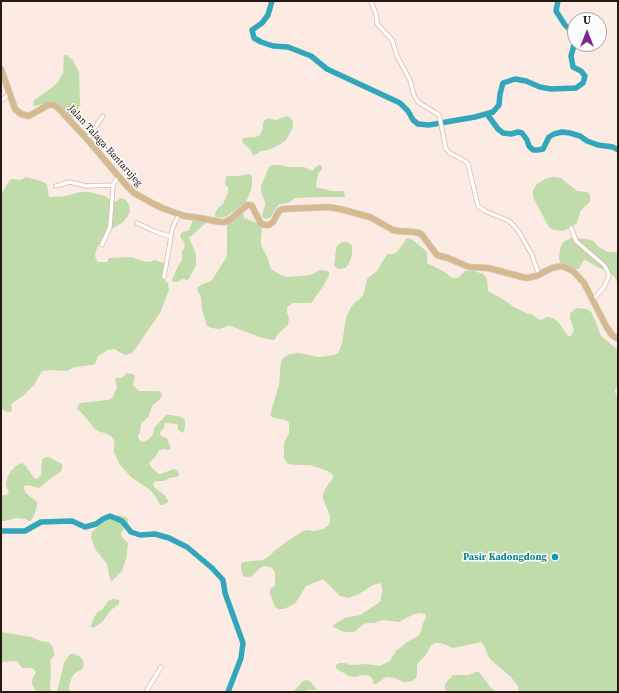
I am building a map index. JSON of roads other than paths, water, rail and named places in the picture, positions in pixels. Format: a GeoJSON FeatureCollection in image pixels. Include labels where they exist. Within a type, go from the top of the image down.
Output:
{"type":"FeatureCollection","features":[{"type":"Feature","properties":{"kind":"main road","name":"Jalan Talaga-Bantarujeg"},"geometry":{"type":"LineString","coordinates":[[1,69],[14,106],[21,114],[29,116],[48,105],[54,105],[87,139],[134,193],[179,215],[225,222],[250,204],[261,224],[269,225],[283,209],[315,207],[340,209],[370,217],[393,230],[419,233],[437,255],[469,267],[488,268],[531,278],[556,267],[562,266],[569,269],[579,277],[606,326],[612,335],[618,339]]}},
{"type":"Feature","properties":{"kind":"street"},"geometry":{"type":"LineString","coordinates":[[371,1],[376,14],[377,23],[394,42],[397,56],[410,80],[414,95],[418,102],[434,112],[440,119],[445,146],[450,153],[468,164],[478,206],[485,211],[509,221],[514,226],[532,255],[539,275]]}},
{"type":"Feature","properties":{"kind":"street"},"geometry":{"type":"LineString","coordinates":[[1,101],[10,93]]}},
{"type":"Feature","properties":{"kind":"street"},"geometry":{"type":"LineString","coordinates":[[87,139],[104,116]]}},
{"type":"Feature","properties":{"kind":"street"},"geometry":{"type":"LineString","coordinates":[[102,245],[110,227],[114,185],[116,180],[120,177]]}},
{"type":"Feature","properties":{"kind":"street"},"geometry":{"type":"LineString","coordinates":[[56,186],[70,182],[86,186],[114,185]]}},
{"type":"Feature","properties":{"kind":"street"},"geometry":{"type":"LineString","coordinates":[[164,277],[171,237],[175,222],[179,215]]}},
{"type":"Feature","properties":{"kind":"street"},"geometry":{"type":"LineString","coordinates":[[137,223],[171,237]]}},
{"type":"Feature","properties":{"kind":"street"},"geometry":{"type":"LineString","coordinates":[[571,228],[576,241],[604,265],[608,272],[609,276],[604,287],[593,300]]}},
{"type":"Feature","properties":{"kind":"street"},"geometry":{"type":"LineString","coordinates":[[146,692],[161,667]]}},
{"type":"Feature","properties":{"kind":"waterway"},"geometry":{"type":"LineString","coordinates":[[272,1],[268,15],[262,23],[252,30],[254,38],[273,46],[288,47],[311,56],[327,69],[400,103],[418,124],[429,125],[475,117],[493,112],[499,105],[503,83],[515,79],[551,89],[576,88],[583,83],[585,76],[581,71],[573,67],[571,56],[574,45],[574,33],[565,25],[556,11],[558,1]]}},
{"type":"Feature","properties":{"kind":"waterway"},"geometry":{"type":"LineString","coordinates":[[487,114],[498,129],[503,133],[522,133],[533,150],[543,149],[549,137],[562,132],[580,136],[587,141],[598,145],[613,147],[618,150]]}},
{"type":"Feature","properties":{"kind":"waterway"},"geometry":{"type":"LineString","coordinates":[[1,531],[25,531],[41,522],[72,521],[85,527],[96,524],[110,516],[122,521],[131,532],[140,535],[155,534],[169,538],[187,547],[212,568],[223,580],[225,593],[243,643],[241,658],[228,692]]}},
{"type":"Feature","properties":{"kind":"place","name":"Pasir Kadongdong"},"geometry":{"type":"Point","coordinates":[555,557]}}]}
